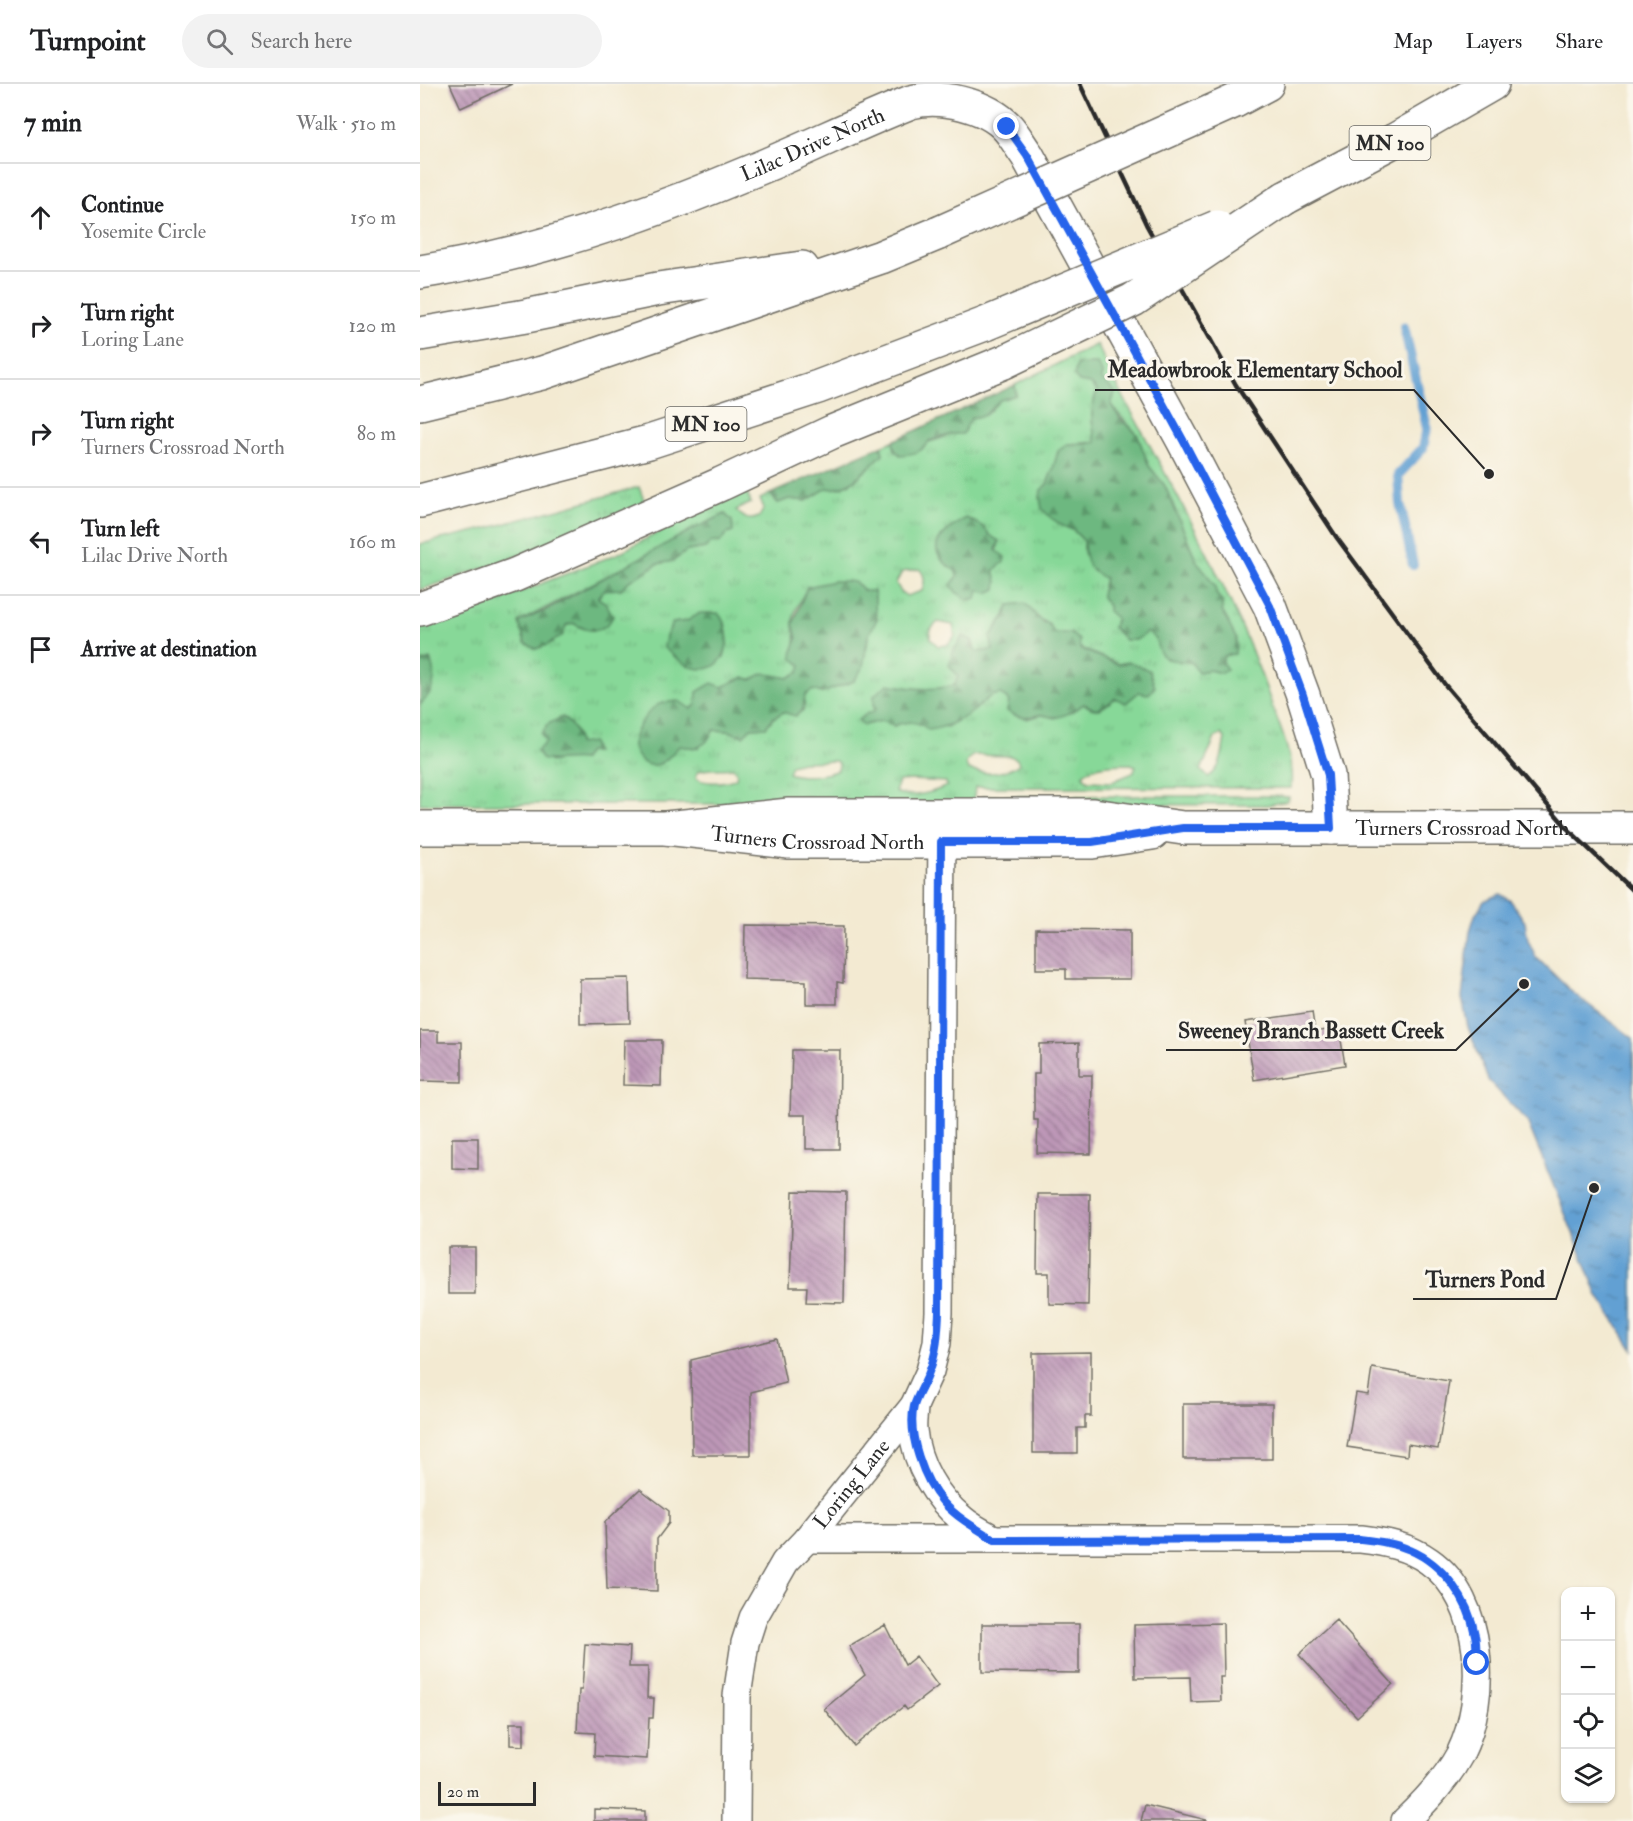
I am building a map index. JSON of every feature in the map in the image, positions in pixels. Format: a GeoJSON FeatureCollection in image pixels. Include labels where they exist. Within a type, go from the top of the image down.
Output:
{"type":"FeatureCollection","features":[{"type":"Feature","properties":{"kind":"main road"},"geometry":{"type":"LineString","coordinates":[[420,403],[542,373],[881,257],[1235,101],[1267,84]]}},
{"type":"Feature","properties":{"kind":"main road","name":"MN 100"},"geometry":{"type":"LineString","coordinates":[[420,501],[649,442],[818,387],[985,324],[1285,198],[1395,140],[1492,84]]}},
{"type":"Feature","properties":{"kind":"main road","name":"Lilac Drive North"},"geometry":{"type":"LineString","coordinates":[[420,272],[514,252],[602,228],[748,173],[925,98],[964,104],[988,113],[1007,127],[1027,155],[1183,440],[1270,606],[1303,695],[1328,775],[1331,828]]}},
{"type":"Feature","properties":{"kind":"main road"},"geometry":{"type":"LineString","coordinates":[[420,609],[515,575],[832,432],[1004,362],[1133,300],[1285,198]]}},
{"type":"Feature","properties":{"kind":"main road"},"geometry":{"type":"LineString","coordinates":[[420,334],[526,316],[658,289],[881,257]]}},
{"type":"Feature","properties":{"kind":"main road","name":"Turners Crossroad North"},"geometry":{"type":"LineString","coordinates":[[420,828],[666,828],[789,842],[941,828],[1092,842],[1183,828],[1633,828]]}},
{"type":"Feature","properties":{"kind":"street","name":"Loring Lane"},"geometry":{"type":"LineString","coordinates":[[736,1821],[737,1696],[745,1643],[753,1618],[785,1562],[807,1539],[914,1406],[930,1371],[937,1343],[941,828]]}},
{"type":"Feature","properties":{"kind":"street"},"geometry":{"type":"LineString","coordinates":[[914,1406],[913,1430],[917,1450],[928,1479],[942,1501],[963,1521],[995,1540]]}},
{"type":"Feature","properties":{"kind":"street"},"geometry":{"type":"LineString","coordinates":[[807,1539],[1360,1539],[1387,1543],[1410,1550],[1431,1562],[1449,1579],[1464,1605],[1475,1635],[1477,1663],[1475,1698],[1470,1725],[1461,1752],[1434,1791],[1405,1821]]}},
{"type":"Feature","properties":{"kind":"green space"},"geometry":{"type":"Polygon","coordinates":[[[1097,344],[1199,537],[1239,620],[1280,725],[1291,766],[1291,788],[975,787],[974,797],[969,804],[420,804],[420,705],[430,660],[420,663],[420,627],[502,599],[617,554],[745,487],[751,503],[736,510],[744,517],[752,519],[759,517],[764,508],[760,499],[770,494],[778,503],[789,499],[806,501],[827,488],[842,487],[857,478],[883,454],[881,446],[893,441],[895,450],[947,436],[964,425],[970,418],[985,415],[1000,400],[1016,395],[1015,385],[1097,344]],[[1091,384],[1097,391],[1092,422],[1096,442],[1068,444],[1047,484],[1041,490],[1063,526],[1073,530],[1084,541],[1084,553],[1105,577],[1101,595],[1116,618],[1113,627],[1125,640],[1136,640],[1147,632],[1157,639],[1166,659],[1191,662],[1199,672],[1209,670],[1221,673],[1229,623],[1222,611],[1222,601],[1216,594],[1216,587],[1197,562],[1165,486],[1149,466],[1137,434],[1091,384]],[[725,514],[519,622],[525,643],[573,623],[584,629],[601,629],[610,622],[613,616],[597,598],[604,589],[621,589],[657,564],[673,561],[687,551],[705,548],[710,542],[720,542],[727,534],[732,521],[725,514]],[[966,518],[956,571],[956,592],[964,597],[997,582],[994,570],[999,541],[982,526],[966,518]],[[919,569],[902,572],[896,583],[901,592],[907,596],[922,591],[924,579],[919,569]],[[834,581],[807,588],[793,620],[795,639],[793,649],[801,665],[799,672],[788,678],[776,676],[749,679],[744,677],[722,687],[691,709],[679,746],[697,748],[706,742],[714,730],[729,731],[743,736],[751,728],[766,727],[773,718],[783,712],[796,716],[803,710],[805,695],[813,690],[822,693],[854,681],[867,647],[868,636],[877,619],[875,598],[864,591],[834,581]],[[1009,605],[1005,616],[996,628],[993,650],[975,652],[958,676],[955,685],[922,689],[888,684],[874,713],[868,713],[864,725],[881,721],[894,726],[907,721],[947,727],[976,709],[990,695],[1001,694],[1027,719],[1042,715],[1055,718],[1084,704],[1097,709],[1104,707],[1115,698],[1126,702],[1139,692],[1129,662],[1118,664],[1080,648],[1054,633],[1048,623],[1009,605]],[[725,622],[673,623],[724,658],[728,640],[725,622]],[[938,622],[930,630],[930,638],[938,646],[947,645],[955,636],[953,625],[938,622]],[[563,717],[538,751],[550,762],[571,758],[583,760],[575,731],[563,717]],[[1221,734],[1215,738],[1201,770],[1208,777],[1213,774],[1221,760],[1225,738],[1221,734]],[[974,755],[968,759],[966,764],[968,770],[995,773],[1019,764],[1017,759],[1010,756],[974,755]],[[836,761],[802,762],[791,765],[788,773],[806,776],[820,775],[838,770],[839,764],[836,761]],[[1112,765],[1092,768],[1083,775],[1088,781],[1111,782],[1133,773],[1136,766],[1112,765]],[[733,768],[697,772],[696,778],[704,781],[727,781],[736,778],[737,772],[733,768]],[[899,781],[895,792],[921,794],[947,786],[946,782],[899,781]]]}},
{"type":"Feature","properties":{"kind":"green space"},"geometry":{"type":"Polygon","coordinates":[[[1077,364],[1097,364],[1102,373],[1102,380],[1115,393],[1111,405],[1120,418],[1137,434],[1149,466],[1165,486],[1197,562],[1216,587],[1216,594],[1222,601],[1222,611],[1236,638],[1235,654],[1224,656],[1222,661],[1227,670],[1221,673],[1209,670],[1198,672],[1191,662],[1163,656],[1157,647],[1156,639],[1147,632],[1136,640],[1125,640],[1113,627],[1116,618],[1108,611],[1108,606],[1101,595],[1105,578],[1090,568],[1085,554],[1084,541],[1073,530],[1051,518],[1042,509],[1041,490],[1047,484],[1058,451],[1068,444],[1096,442],[1092,416],[1097,391],[1091,384],[1079,382],[1074,376],[1077,364]]]}},
{"type":"Feature","properties":{"kind":"green space"},"geometry":{"type":"Polygon","coordinates":[[[1015,385],[1016,395],[1000,400],[985,415],[971,418],[963,434],[953,434],[929,441],[924,448],[913,453],[900,455],[895,450],[893,441],[1015,385]]]}},
{"type":"Feature","properties":{"kind":"green space"},"geometry":{"type":"Polygon","coordinates":[[[881,446],[883,454],[857,478],[842,487],[827,488],[806,501],[789,499],[778,503],[770,494],[881,446]]]}},
{"type":"Feature","properties":{"kind":"green space"},"geometry":{"type":"Polygon","coordinates":[[[639,487],[645,503],[516,557],[420,590],[420,544],[489,528],[639,487]]]}},
{"type":"Feature","properties":{"kind":"green space"},"geometry":{"type":"Polygon","coordinates":[[[725,514],[732,521],[733,532],[727,534],[720,542],[711,542],[705,548],[687,551],[673,561],[657,564],[621,589],[604,590],[598,598],[606,603],[613,616],[605,626],[595,630],[573,623],[566,625],[563,635],[547,645],[536,649],[525,643],[519,622],[544,611],[691,530],[725,514]]]}},
{"type":"Feature","properties":{"kind":"green space"},"geometry":{"type":"Polygon","coordinates":[[[966,518],[982,526],[999,541],[996,550],[1005,557],[1004,562],[994,570],[996,589],[988,593],[979,590],[977,598],[968,600],[956,592],[951,585],[957,577],[956,571],[945,563],[937,549],[942,536],[966,518]]]}},
{"type":"Feature","properties":{"kind":"green space"},"geometry":{"type":"Polygon","coordinates":[[[834,581],[851,581],[858,584],[864,591],[874,591],[877,619],[868,636],[863,667],[854,681],[822,693],[813,690],[805,695],[803,710],[795,716],[783,712],[773,718],[766,727],[751,728],[743,736],[729,731],[714,730],[706,742],[697,748],[679,746],[659,764],[649,765],[639,758],[634,752],[634,736],[644,719],[658,705],[679,701],[691,709],[696,705],[697,692],[712,683],[722,687],[744,677],[751,680],[763,673],[788,678],[799,672],[801,665],[792,658],[797,639],[793,624],[807,587],[834,581]]]}},
{"type":"Feature","properties":{"kind":"green space"},"geometry":{"type":"Polygon","coordinates":[[[1025,603],[1042,622],[1048,623],[1054,633],[1070,633],[1079,640],[1080,649],[1118,664],[1129,662],[1149,670],[1155,687],[1148,694],[1139,692],[1126,703],[1115,698],[1097,709],[1084,704],[1057,717],[1016,716],[1007,711],[1009,701],[1001,694],[993,695],[972,712],[948,725],[929,730],[912,722],[894,726],[881,721],[864,725],[858,720],[874,712],[874,695],[888,684],[922,689],[955,685],[958,676],[949,665],[953,652],[963,636],[972,640],[976,652],[993,650],[990,637],[1005,616],[1009,605],[1025,603]]]}},
{"type":"Feature","properties":{"kind":"green space"},"geometry":{"type":"Polygon","coordinates":[[[700,613],[718,613],[727,632],[725,653],[720,661],[713,667],[703,669],[687,665],[664,648],[666,636],[673,623],[687,621],[700,613]]]}},
{"type":"Feature","properties":{"kind":"green space"},"geometry":{"type":"Polygon","coordinates":[[[430,659],[434,673],[432,689],[420,705],[420,663],[430,659]]]}},
{"type":"Feature","properties":{"kind":"green space"},"geometry":{"type":"Polygon","coordinates":[[[562,717],[574,729],[578,744],[592,742],[595,752],[588,752],[583,760],[541,759],[537,751],[546,742],[541,734],[548,724],[562,717]]]}},
{"type":"Feature","properties":{"kind":"green space"},"geometry":{"type":"Polygon","coordinates":[[[983,796],[1289,797],[1287,801],[1267,805],[984,804],[983,796]]]}},
{"type":"Feature","properties":{"kind":"water"},"geometry":{"type":"Polygon","coordinates":[[[1500,894],[1511,901],[1525,922],[1528,940],[1536,957],[1573,993],[1633,1038],[1633,1350],[1597,1294],[1527,1121],[1488,1080],[1468,1027],[1462,998],[1470,931],[1475,915],[1484,901],[1500,894]]]}},
{"type":"Feature","properties":{"kind":"building"},"geometry":{"type":"Polygon","coordinates":[[[450,84],[512,84],[461,108],[450,84]]]}},
{"type":"Feature","properties":{"kind":"building"},"geometry":{"type":"Polygon","coordinates":[[[745,925],[844,926],[843,983],[837,982],[837,1004],[806,1004],[806,981],[744,979],[745,925]]]}},
{"type":"Feature","properties":{"kind":"building"},"geometry":{"type":"Polygon","coordinates":[[[1036,929],[1130,930],[1130,979],[1066,979],[1066,969],[1036,969],[1036,929]]]}},
{"type":"Feature","properties":{"kind":"building"},"geometry":{"type":"Polygon","coordinates":[[[629,978],[630,1023],[580,1024],[580,979],[629,978]]]}},
{"type":"Feature","properties":{"kind":"building"},"geometry":{"type":"Polygon","coordinates":[[[1312,1012],[1315,1032],[1339,1028],[1345,1065],[1254,1080],[1245,1022],[1312,1012]]]}},
{"type":"Feature","properties":{"kind":"building"},"geometry":{"type":"Polygon","coordinates":[[[420,1031],[438,1031],[438,1042],[462,1042],[462,1082],[420,1081],[420,1031]]]}},
{"type":"Feature","properties":{"kind":"building"},"geometry":{"type":"Polygon","coordinates":[[[624,1040],[662,1040],[661,1086],[623,1085],[624,1040]]]}},
{"type":"Feature","properties":{"kind":"building"},"geometry":{"type":"Polygon","coordinates":[[[1079,1043],[1079,1075],[1092,1075],[1091,1154],[1037,1153],[1038,1120],[1034,1120],[1034,1074],[1039,1074],[1039,1044],[1079,1043]]]}},
{"type":"Feature","properties":{"kind":"building"},"geometry":{"type":"Polygon","coordinates":[[[792,1050],[840,1050],[839,1149],[806,1149],[806,1115],[790,1115],[792,1050]]]}},
{"type":"Feature","properties":{"kind":"building"},"geometry":{"type":"Polygon","coordinates":[[[452,1138],[478,1138],[478,1169],[452,1168],[452,1138]]]}},
{"type":"Feature","properties":{"kind":"building"},"geometry":{"type":"Polygon","coordinates":[[[793,1191],[846,1192],[844,1303],[806,1302],[807,1287],[790,1287],[793,1191]]]}},
{"type":"Feature","properties":{"kind":"building"},"geometry":{"type":"Polygon","coordinates":[[[1038,1194],[1090,1194],[1088,1305],[1049,1304],[1049,1273],[1037,1273],[1038,1194]]]}},
{"type":"Feature","properties":{"kind":"building"},"geometry":{"type":"Polygon","coordinates":[[[448,1247],[475,1247],[475,1294],[448,1294],[448,1247]]]}},
{"type":"Feature","properties":{"kind":"building"},"geometry":{"type":"Polygon","coordinates":[[[777,1339],[786,1383],[751,1392],[751,1455],[692,1455],[691,1360],[777,1339]]]}},
{"type":"Feature","properties":{"kind":"building"},"geometry":{"type":"Polygon","coordinates":[[[1091,1352],[1091,1416],[1085,1416],[1085,1428],[1077,1428],[1077,1453],[1033,1453],[1033,1353],[1091,1352]]]}},
{"type":"Feature","properties":{"kind":"building"},"geometry":{"type":"Polygon","coordinates":[[[1372,1368],[1449,1381],[1438,1449],[1408,1444],[1407,1456],[1347,1447],[1356,1393],[1368,1395],[1372,1368]]]}},
{"type":"Feature","properties":{"kind":"building"},"geometry":{"type":"Polygon","coordinates":[[[1183,1404],[1272,1404],[1272,1459],[1183,1459],[1183,1404]]]}},
{"type":"Feature","properties":{"kind":"building"},"geometry":{"type":"Polygon","coordinates":[[[640,1489],[669,1511],[669,1523],[657,1539],[657,1591],[607,1589],[605,1522],[640,1489]]]}},
{"type":"Feature","properties":{"kind":"building"},"geometry":{"type":"Polygon","coordinates":[[[1336,1620],[1393,1684],[1357,1717],[1299,1654],[1336,1620]]]}},
{"type":"Feature","properties":{"kind":"building"},"geometry":{"type":"Polygon","coordinates":[[[1223,1623],[1224,1677],[1220,1677],[1221,1701],[1191,1702],[1190,1677],[1135,1678],[1134,1625],[1223,1623]]]}},
{"type":"Feature","properties":{"kind":"building"},"geometry":{"type":"Polygon","coordinates":[[[982,1624],[1079,1624],[1079,1673],[982,1672],[982,1624]]]}},
{"type":"Feature","properties":{"kind":"building"},"geometry":{"type":"Polygon","coordinates":[[[885,1625],[905,1665],[916,1656],[938,1686],[907,1710],[904,1706],[854,1746],[824,1709],[865,1675],[849,1646],[885,1625]]]}},
{"type":"Feature","properties":{"kind":"building"},"geometry":{"type":"Polygon","coordinates":[[[585,1644],[630,1647],[629,1667],[648,1667],[647,1698],[654,1698],[653,1718],[649,1718],[647,1759],[594,1756],[595,1733],[577,1732],[579,1690],[582,1690],[585,1644]]]}},
{"type":"Feature","properties":{"kind":"building"},"geometry":{"type":"Polygon","coordinates":[[[510,1723],[524,1723],[524,1746],[510,1745],[510,1723]]]}},
{"type":"Feature","properties":{"kind":"building"},"geometry":{"type":"Polygon","coordinates":[[[1145,1805],[1207,1820],[1207,1821],[1141,1821],[1145,1805]]]}},
{"type":"Feature","properties":{"kind":"building"},"geometry":{"type":"Polygon","coordinates":[[[594,1809],[645,1811],[645,1821],[594,1821],[594,1809]]]}},
{"type":"Feature","properties":{"kind":"waterway"},"geometry":{"type":"LineString","coordinates":[[1404,327],[1427,428],[1423,448],[1398,475],[1400,503],[1413,565]]}},
{"type":"Feature","properties":{"kind":"railway"},"geometry":{"type":"LineString","coordinates":[[1080,84],[1147,226],[1236,385],[1337,538],[1446,686],[1568,829],[1633,891]]}},
{"type":"Feature","properties":{"kind":"place","name":"Meadowbrook Elementary School"},"geometry":{"type":"Point","coordinates":[1489,474]}},
{"type":"Feature","properties":{"kind":"place","name":"Sweeney Branch Bassett Creek"},"geometry":{"type":"Point","coordinates":[1524,984]}},
{"type":"Feature","properties":{"kind":"place","name":"Turners Pond"},"geometry":{"type":"Point","coordinates":[1594,1188]}},
{"type":"Feature","properties":{"kind":"route"},"geometry":{"type":"LineString","coordinates":[[1007,127],[1027,155],[1183,440],[1270,606],[1303,695],[1328,775],[1331,828],[1183,828],[1092,842],[941,842],[939,1313],[937,1343],[930,1371],[914,1406],[913,1430],[917,1450],[928,1479],[942,1501],[963,1521],[995,1540],[1360,1539],[1387,1543],[1410,1550],[1431,1562],[1449,1579],[1464,1605],[1475,1635],[1477,1663]]}}]}
